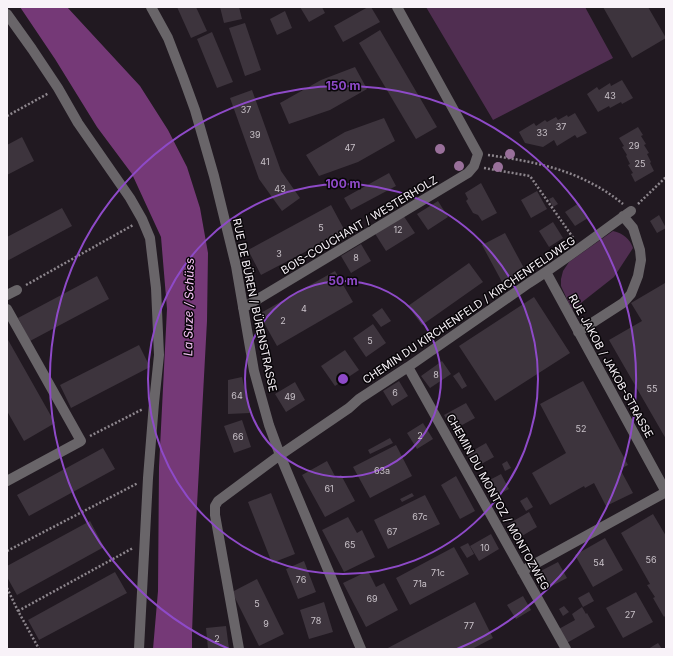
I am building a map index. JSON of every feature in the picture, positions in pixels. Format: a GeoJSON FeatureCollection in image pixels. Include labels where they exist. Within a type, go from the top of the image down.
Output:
{"type":"FeatureCollection","features":[{"type":"Feature","properties":{"kind":"street","name":"RUE DE BÜREN / BÜRENSTRASSE"},"geometry":{"type":"LineString","coordinates":[[151,7],[168,38],[195,110],[216,183],[236,266],[254,371],[269,425],[280,455],[361,649]]}},
{"type":"Feature","properties":{"kind":"street"},"geometry":{"type":"LineString","coordinates":[[397,7],[478,154],[474,166]]}},
{"type":"Feature","properties":{"kind":"street"},"geometry":{"type":"LineString","coordinates":[[7,14],[32,48],[58,88],[78,123],[130,198],[142,219],[150,238],[156,288],[159,355],[148,478],[139,649]]}},
{"type":"Feature","properties":{"kind":"street","name":"BOIS-COUCHANT / WESTERHOLZ"},"geometry":{"type":"LineString","coordinates":[[243,308],[468,173],[474,166]]}},
{"type":"Feature","properties":{"kind":"street"},"geometry":{"type":"LineString","coordinates":[[578,332],[623,303],[631,294],[638,276],[641,255],[627,214]]}},
{"type":"Feature","properties":{"kind":"street","name":"CHEMIN DU KIRCHENFELD / KIRCHENFELDWEG"},"geometry":{"type":"LineString","coordinates":[[239,649],[215,515],[215,506],[218,501],[280,455],[349,408],[359,399],[581,248],[627,214]]}},
{"type":"Feature","properties":{"kind":"street","name":"RUE JAKOB / JAKOB-STRASSE"},"geometry":{"type":"LineString","coordinates":[[546,272],[666,492]]}},
{"type":"Feature","properties":{"kind":"street"},"geometry":{"type":"LineString","coordinates":[[7,295],[17,290]]}},
{"type":"Feature","properties":{"kind":"street"},"geometry":{"type":"LineString","coordinates":[[7,309],[81,441],[7,481]]}},
{"type":"Feature","properties":{"kind":"street","name":"CHEMIN DU MONTOZ / MONTOZWEG"},"geometry":{"type":"LineString","coordinates":[[408,367],[566,649]]}},
{"type":"Feature","properties":{"kind":"street"},"geometry":{"type":"LineString","coordinates":[[522,571],[666,492]]}},
{"type":"Feature","properties":{"kind":"path"},"geometry":{"type":"LineString","coordinates":[[7,116],[36,100]]}},
{"type":"Feature","properties":{"kind":"path"},"geometry":{"type":"LineString","coordinates":[[478,154],[531,162],[576,176],[598,186],[614,197],[627,214],[666,177]]}},
{"type":"Feature","properties":{"kind":"path"},"geometry":{"type":"LineString","coordinates":[[474,166],[530,176],[581,248]]}},
{"type":"Feature","properties":{"kind":"path"},"geometry":{"type":"LineString","coordinates":[[17,290],[142,219]]}},
{"type":"Feature","properties":{"kind":"path"},"geometry":{"type":"LineString","coordinates":[[81,441],[154,403]]}},
{"type":"Feature","properties":{"kind":"path"},"geometry":{"type":"LineString","coordinates":[[7,551],[148,478]]}},
{"type":"Feature","properties":{"kind":"path"},"geometry":{"type":"LineString","coordinates":[[18,611],[144,542]]}},
{"type":"Feature","properties":{"kind":"path"},"geometry":{"type":"LineString","coordinates":[[7,588],[39,649]]}},
{"type":"Feature","properties":{"kind":"shaded area"},"geometry":{"type":"Polygon","coordinates":[[[426,7],[585,7],[613,58],[493,120],[426,7]]]}},
{"type":"Feature","properties":{"kind":"shaded area"},"geometry":{"type":"Polygon","coordinates":[[[613,231],[626,237],[633,248],[614,277],[572,310],[561,286],[563,271],[569,262],[613,231]]]}},
{"type":"Feature","properties":{"kind":"water","name":"La Suze / Schüss"},"geometry":{"type":"Polygon","coordinates":[[[20,7],[67,7],[140,86],[168,130],[187,167],[200,208],[208,253],[207,321],[196,524],[192,649],[153,649],[158,591],[159,467],[167,309],[161,237],[132,174],[97,127],[55,59],[20,7]]]}},
{"type":"Feature","properties":{"kind":"building"},"geometry":{"type":"Polygon","coordinates":[[[177,7],[196,7],[207,31],[191,38],[177,7]]]}},
{"type":"Feature","properties":{"kind":"building"},"geometry":{"type":"Polygon","coordinates":[[[220,7],[239,7],[242,19],[224,23],[220,7]]]}},
{"type":"Feature","properties":{"kind":"building"},"geometry":{"type":"Polygon","coordinates":[[[300,7],[322,7],[325,13],[309,22],[300,7]]]}},
{"type":"Feature","properties":{"kind":"building"},"geometry":{"type":"Polygon","coordinates":[[[368,7],[371,7],[380,22],[343,42],[334,26],[368,7]]]}},
{"type":"Feature","properties":{"kind":"building"},"geometry":{"type":"Polygon","coordinates":[[[603,7],[648,7],[666,38],[632,58],[603,7]]]}},
{"type":"Feature","properties":{"kind":"building"},"geometry":{"type":"Polygon","coordinates":[[[285,11],[292,28],[277,35],[270,19],[285,11]]]}},
{"type":"Feature","properties":{"kind":"building"},"geometry":{"type":"Polygon","coordinates":[[[245,23],[261,70],[245,76],[229,28],[245,23]]]}},
{"type":"Feature","properties":{"kind":"building"},"geometry":{"type":"Polygon","coordinates":[[[380,30],[437,127],[416,139],[359,43],[380,30]]]}},
{"type":"Feature","properties":{"kind":"building"},"geometry":{"type":"Polygon","coordinates":[[[212,32],[233,82],[217,88],[197,39],[212,32]]]}},
{"type":"Feature","properties":{"kind":"building"},"geometry":{"type":"Polygon","coordinates":[[[355,67],[367,89],[330,110],[289,124],[280,103],[321,80],[355,67]]]}},
{"type":"Feature","properties":{"kind":"building"},"geometry":{"type":"Polygon","coordinates":[[[622,80],[633,98],[610,108],[609,106],[598,112],[587,94],[597,87],[599,90],[610,83],[611,86],[622,80]]]}},
{"type":"Feature","properties":{"kind":"building"},"geometry":{"type":"Polygon","coordinates":[[[252,90],[281,171],[300,198],[282,211],[259,179],[230,98],[252,90]]]}},
{"type":"Feature","properties":{"kind":"building"},"geometry":{"type":"Polygon","coordinates":[[[575,113],[587,133],[577,138],[575,135],[557,146],[554,140],[543,147],[525,143],[519,132],[534,123],[536,126],[545,120],[547,122],[556,117],[558,120],[575,113]]]}},
{"type":"Feature","properties":{"kind":"building"},"geometry":{"type":"Polygon","coordinates":[[[384,118],[395,141],[358,162],[319,176],[306,155],[345,132],[384,118]]]}},
{"type":"Feature","properties":{"kind":"building"},"geometry":{"type":"Polygon","coordinates":[[[638,127],[643,135],[641,136],[646,144],[644,145],[649,153],[647,154],[654,171],[635,182],[631,174],[633,173],[628,165],[630,164],[626,156],[627,155],[622,147],[624,146],[619,138],[638,127]]]}},
{"type":"Feature","properties":{"kind":"building"},"geometry":{"type":"Polygon","coordinates":[[[22,137],[34,161],[7,175],[7,145],[22,137]]]}},
{"type":"Feature","properties":{"kind":"building"},"geometry":{"type":"Polygon","coordinates":[[[389,173],[396,186],[351,210],[344,198],[389,173]]]}},
{"type":"Feature","properties":{"kind":"building"},"geometry":{"type":"Polygon","coordinates":[[[481,183],[497,213],[482,221],[478,215],[473,213],[466,201],[468,199],[465,193],[481,183]]]}},
{"type":"Feature","properties":{"kind":"building"},"geometry":{"type":"Polygon","coordinates":[[[537,191],[547,209],[531,218],[521,200],[537,191]]]}},
{"type":"Feature","properties":{"kind":"building"},"geometry":{"type":"Polygon","coordinates":[[[553,197],[558,204],[553,207],[549,199],[553,197]]]}},
{"type":"Feature","properties":{"kind":"building"},"geometry":{"type":"Polygon","coordinates":[[[438,201],[448,217],[428,230],[417,214],[438,201]]]}},
{"type":"Feature","properties":{"kind":"building"},"geometry":{"type":"Polygon","coordinates":[[[579,203],[588,218],[575,226],[565,212],[579,203]]]}},
{"type":"Feature","properties":{"kind":"building"},"geometry":{"type":"Polygon","coordinates":[[[331,205],[345,231],[261,275],[248,250],[331,205]]]}},
{"type":"Feature","properties":{"kind":"building"},"geometry":{"type":"Polygon","coordinates":[[[62,208],[72,226],[7,261],[7,237],[62,208]]]}},
{"type":"Feature","properties":{"kind":"building"},"geometry":{"type":"Polygon","coordinates":[[[403,215],[415,233],[386,251],[374,232],[403,215]]]}},
{"type":"Feature","properties":{"kind":"building"},"geometry":{"type":"Polygon","coordinates":[[[659,215],[666,228],[657,233],[650,221],[659,215]]]}},
{"type":"Feature","properties":{"kind":"building"},"geometry":{"type":"Polygon","coordinates":[[[553,222],[563,238],[549,247],[539,231],[553,222]]]}},
{"type":"Feature","properties":{"kind":"building"},"geometry":{"type":"Polygon","coordinates":[[[505,233],[525,270],[502,282],[482,245],[505,233]]]}},
{"type":"Feature","properties":{"kind":"building"},"geometry":{"type":"Polygon","coordinates":[[[361,244],[371,261],[351,273],[341,256],[361,244]]]}},
{"type":"Feature","properties":{"kind":"building"},"geometry":{"type":"Polygon","coordinates":[[[469,263],[483,282],[422,325],[408,306],[469,263]]]}},
{"type":"Feature","properties":{"kind":"building"},"geometry":{"type":"Polygon","coordinates":[[[335,271],[353,302],[277,346],[259,314],[335,271]]]}},
{"type":"Feature","properties":{"kind":"building"},"geometry":{"type":"Polygon","coordinates":[[[97,276],[109,299],[30,341],[18,318],[97,276]]]}},
{"type":"Feature","properties":{"kind":"building"},"geometry":{"type":"Polygon","coordinates":[[[665,283],[666,439],[609,340],[642,321],[631,303],[665,283]]]}},
{"type":"Feature","properties":{"kind":"building"},"geometry":{"type":"Polygon","coordinates":[[[534,297],[570,353],[495,401],[459,346],[534,297]]]}},
{"type":"Feature","properties":{"kind":"building"},"geometry":{"type":"Polygon","coordinates":[[[382,308],[391,321],[381,327],[372,315],[382,308]]]}},
{"type":"Feature","properties":{"kind":"building"},"geometry":{"type":"Polygon","coordinates":[[[373,324],[386,343],[366,357],[353,338],[373,324]]]}},
{"type":"Feature","properties":{"kind":"building"},"geometry":{"type":"Polygon","coordinates":[[[7,338],[55,423],[24,441],[7,411],[7,338]]]}},
{"type":"Feature","properties":{"kind":"building"},"geometry":{"type":"Polygon","coordinates":[[[139,345],[150,367],[71,408],[60,385],[139,345]]]}},
{"type":"Feature","properties":{"kind":"building"},"geometry":{"type":"Polygon","coordinates":[[[345,350],[359,370],[335,386],[321,366],[345,350]]]}},
{"type":"Feature","properties":{"kind":"building"},"geometry":{"type":"Polygon","coordinates":[[[442,361],[451,374],[430,388],[421,376],[442,361]]]}},
{"type":"Feature","properties":{"kind":"building"},"geometry":{"type":"Polygon","coordinates":[[[459,372],[467,386],[462,389],[453,376],[459,372]]]}},
{"type":"Feature","properties":{"kind":"building"},"geometry":{"type":"Polygon","coordinates":[[[242,377],[250,413],[228,414],[228,380],[242,377]]]}},
{"type":"Feature","properties":{"kind":"building"},"geometry":{"type":"Polygon","coordinates":[[[399,381],[408,396],[392,406],[383,391],[399,381]]]}},
{"type":"Feature","properties":{"kind":"building"},"geometry":{"type":"Polygon","coordinates":[[[583,381],[628,465],[620,469],[633,493],[606,506],[594,483],[585,488],[584,486],[550,505],[532,473],[566,453],[540,404],[583,381]]]}},
{"type":"Feature","properties":{"kind":"building"},"geometry":{"type":"Polygon","coordinates":[[[295,382],[305,400],[286,412],[275,394],[295,382]]]}},
{"type":"Feature","properties":{"kind":"building"},"geometry":{"type":"Polygon","coordinates":[[[466,403],[475,418],[453,430],[444,415],[466,403]]]}},
{"type":"Feature","properties":{"kind":"building"},"geometry":{"type":"Polygon","coordinates":[[[242,420],[251,447],[234,453],[224,426],[242,420]]]}},
{"type":"Feature","properties":{"kind":"building"},"geometry":{"type":"Polygon","coordinates":[[[423,423],[433,439],[417,449],[407,433],[423,423]]]}},
{"type":"Feature","properties":{"kind":"building"},"geometry":{"type":"Polygon","coordinates":[[[390,438],[393,443],[370,454],[368,450],[390,438]]]}},
{"type":"Feature","properties":{"kind":"building"},"geometry":{"type":"Polygon","coordinates":[[[486,443],[494,457],[474,468],[467,454],[486,443]]]}},
{"type":"Feature","properties":{"kind":"building"},"geometry":{"type":"Polygon","coordinates":[[[396,445],[412,476],[370,498],[353,467],[396,445]]]}},
{"type":"Feature","properties":{"kind":"building"},"geometry":{"type":"Polygon","coordinates":[[[103,448],[115,469],[29,516],[17,495],[103,448]]]}},
{"type":"Feature","properties":{"kind":"building"},"geometry":{"type":"Polygon","coordinates":[[[327,461],[336,478],[341,475],[355,501],[325,517],[302,475],[327,461]]]}},
{"type":"Feature","properties":{"kind":"building"},"geometry":{"type":"Polygon","coordinates":[[[507,461],[511,468],[505,471],[502,464],[507,461]]]}},
{"type":"Feature","properties":{"kind":"building"},"geometry":{"type":"Polygon","coordinates":[[[501,474],[509,489],[492,498],[484,483],[501,474]]]}},
{"type":"Feature","properties":{"kind":"building"},"geometry":{"type":"Polygon","coordinates":[[[456,476],[475,511],[460,519],[441,485],[456,476]]]}},
{"type":"Feature","properties":{"kind":"building"},"geometry":{"type":"Polygon","coordinates":[[[271,493],[295,554],[272,563],[248,502],[271,493]]]}},
{"type":"Feature","properties":{"kind":"building"},"geometry":{"type":"Polygon","coordinates":[[[412,493],[414,496],[402,502],[400,499],[412,493]]]}},
{"type":"Feature","properties":{"kind":"building"},"geometry":{"type":"Polygon","coordinates":[[[425,495],[440,524],[388,549],[374,520],[425,495]]]}},
{"type":"Feature","properties":{"kind":"building"},"geometry":{"type":"Polygon","coordinates":[[[527,497],[533,507],[526,511],[520,501],[527,497]]]}},
{"type":"Feature","properties":{"kind":"building"},"geometry":{"type":"Polygon","coordinates":[[[529,512],[537,527],[517,539],[508,524],[529,512]]]}},
{"type":"Feature","properties":{"kind":"building"},"geometry":{"type":"Polygon","coordinates":[[[653,514],[666,536],[666,615],[664,617],[653,598],[655,597],[647,585],[650,584],[621,533],[653,514]]]}},
{"type":"Feature","properties":{"kind":"building"},"geometry":{"type":"Polygon","coordinates":[[[348,517],[357,533],[362,530],[375,557],[344,572],[322,530],[348,517]]]}},
{"type":"Feature","properties":{"kind":"building"},"geometry":{"type":"Polygon","coordinates":[[[90,521],[104,547],[17,595],[7,577],[7,566],[90,521]]]}},
{"type":"Feature","properties":{"kind":"building"},"geometry":{"type":"Polygon","coordinates":[[[491,534],[499,549],[479,561],[470,546],[491,534]]]}},
{"type":"Feature","properties":{"kind":"building"},"geometry":{"type":"Polygon","coordinates":[[[605,538],[623,570],[593,587],[575,555],[605,538]]]}},
{"type":"Feature","properties":{"kind":"building"},"geometry":{"type":"Polygon","coordinates":[[[468,543],[474,554],[467,558],[460,547],[468,543]]]}},
{"type":"Feature","properties":{"kind":"building"},"geometry":{"type":"Polygon","coordinates":[[[454,547],[469,574],[410,605],[396,578],[454,547]]]}},
{"type":"Feature","properties":{"kind":"building"},"geometry":{"type":"Polygon","coordinates":[[[304,561],[316,592],[298,599],[286,569],[304,561]]]}},
{"type":"Feature","properties":{"kind":"building"},"geometry":{"type":"Polygon","coordinates":[[[558,562],[567,578],[542,591],[533,575],[558,562]]]}},
{"type":"Feature","properties":{"kind":"building"},"geometry":{"type":"Polygon","coordinates":[[[368,571],[376,587],[384,583],[398,610],[366,627],[343,583],[368,571]]]}},
{"type":"Feature","properties":{"kind":"building"},"geometry":{"type":"Polygon","coordinates":[[[115,572],[127,593],[39,640],[28,620],[115,572]]]}},
{"type":"Feature","properties":{"kind":"building"},"geometry":{"type":"Polygon","coordinates":[[[257,579],[284,634],[259,646],[232,592],[257,579]]]}},
{"type":"Feature","properties":{"kind":"building"},"geometry":{"type":"Polygon","coordinates":[[[589,592],[594,601],[583,607],[578,598],[589,592]]]}},
{"type":"Feature","properties":{"kind":"building"},"geometry":{"type":"Polygon","coordinates":[[[636,592],[653,622],[623,638],[606,608],[636,592]]]}},
{"type":"Feature","properties":{"kind":"building"},"geometry":{"type":"Polygon","coordinates":[[[523,596],[531,610],[516,619],[507,605],[523,596]]]}},
{"type":"Feature","properties":{"kind":"building"},"geometry":{"type":"Polygon","coordinates":[[[324,602],[333,632],[309,639],[300,610],[324,602]]]}},
{"type":"Feature","properties":{"kind":"building"},"geometry":{"type":"Polygon","coordinates":[[[475,602],[493,638],[472,649],[386,649],[475,602]]]}},
{"type":"Feature","properties":{"kind":"building"},"geometry":{"type":"Polygon","coordinates":[[[564,606],[569,612],[563,616],[559,609],[564,606]]]}},
{"type":"Feature","properties":{"kind":"building"},"geometry":{"type":"Polygon","coordinates":[[[582,607],[595,627],[565,644],[557,630],[575,620],[572,614],[582,607]]]}},
{"type":"Feature","properties":{"kind":"building"},"geometry":{"type":"Polygon","coordinates":[[[226,626],[229,649],[208,649],[206,628],[226,626]]]}},
{"type":"Feature","properties":{"kind":"building"},"geometry":{"type":"Polygon","coordinates":[[[658,643],[662,649],[648,649],[658,643]]]}}]}
